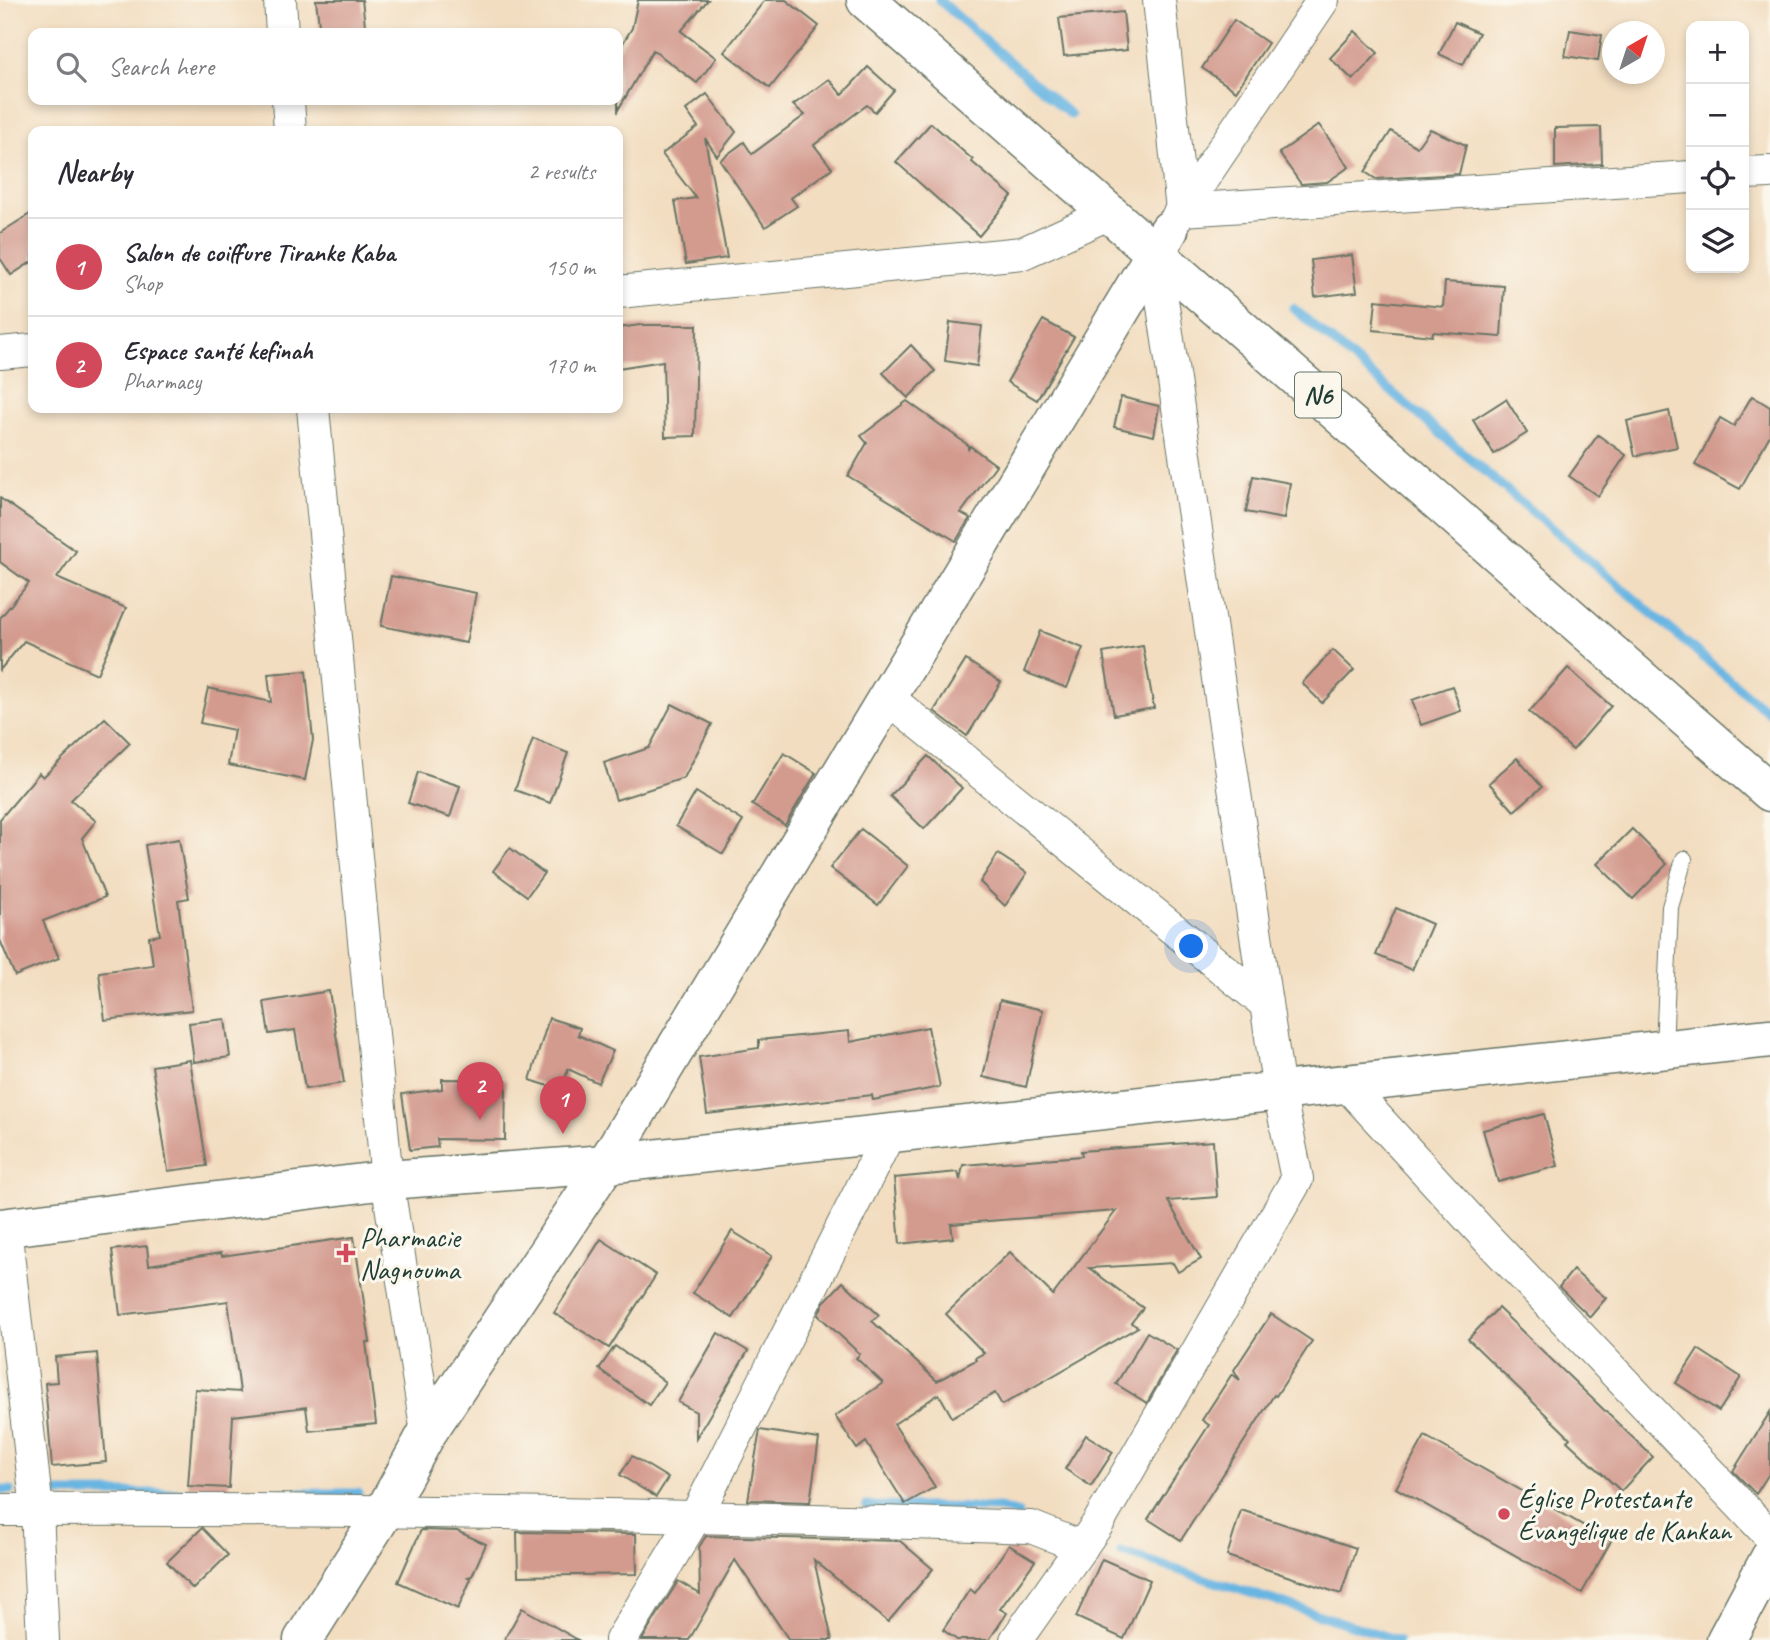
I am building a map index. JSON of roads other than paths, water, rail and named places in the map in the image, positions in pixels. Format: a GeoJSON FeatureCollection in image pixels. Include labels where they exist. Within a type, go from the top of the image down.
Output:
{"type":"FeatureCollection","features":[{"type":"Feature","properties":{"kind":"main road","name":"N6"},"geometry":{"type":"LineString","coordinates":[[866,0],[1110,214],[1168,231],[1770,792]]}},
{"type":"Feature","properties":{"kind":"main road","name":"N6"},"geometry":{"type":"LineString","coordinates":[[905,0],[1770,757]]}},
{"type":"Feature","properties":{"kind":"main road"},"geometry":{"type":"LineString","coordinates":[[303,1640],[385,1510],[427,1433],[606,1164],[1168,231]]}},
{"type":"Feature","properties":{"kind":"main road"},"geometry":{"type":"LineString","coordinates":[[2,1228],[387,1180],[606,1164],[1770,1038]]}},
{"type":"Feature","properties":{"kind":"main road"},"geometry":{"type":"LineString","coordinates":[[1726,1640],[1770,1558]]}},
{"type":"Feature","properties":{"kind":"street"},"geometry":{"type":"LineString","coordinates":[[280,0],[282,28]]}},
{"type":"Feature","properties":{"kind":"street"},"geometry":{"type":"LineString","coordinates":[[1016,1640],[1104,1513],[1297,1179],[1279,1091],[1266,1004],[1168,231],[1159,0]]}},
{"type":"Feature","properties":{"kind":"street"},"geometry":{"type":"LineString","coordinates":[[1168,231],[1323,0]]}},
{"type":"Feature","properties":{"kind":"street"},"geometry":{"type":"LineString","coordinates":[[288,105],[290,126]]}},
{"type":"Feature","properties":{"kind":"street"},"geometry":{"type":"LineString","coordinates":[[1749,173],[1770,172]]}},
{"type":"Feature","properties":{"kind":"street"},"geometry":{"type":"LineString","coordinates":[[1168,231],[1686,178]]}},
{"type":"Feature","properties":{"kind":"street"},"geometry":{"type":"LineString","coordinates":[[623,292],[1023,253],[1110,214]]}},
{"type":"Feature","properties":{"kind":"street"},"geometry":{"type":"LineString","coordinates":[[0,353],[28,350]]}},
{"type":"Feature","properties":{"kind":"street"},"geometry":{"type":"LineString","coordinates":[[313,413],[387,1180],[427,1433]]}},
{"type":"Feature","properties":{"kind":"street"},"geometry":{"type":"LineString","coordinates":[[887,697],[1266,1004]]}},
{"type":"Feature","properties":{"kind":"street"},"geometry":{"type":"LineString","coordinates":[[1346,1084],[1487,1238],[1770,1536]]}},
{"type":"Feature","properties":{"kind":"street"},"geometry":{"type":"LineString","coordinates":[[621,1640],[696,1516],[889,1133]]}},
{"type":"Feature","properties":{"kind":"street"},"geometry":{"type":"LineString","coordinates":[[2,1228],[37,1510],[43,1640]]}},
{"type":"Feature","properties":{"kind":"street"},"geometry":{"type":"LineString","coordinates":[[0,1510],[385,1510],[696,1516],[1031,1527],[1082,1546]]}},
{"type":"Feature","properties":{"kind":"lane"},"geometry":{"type":"LineString","coordinates":[[1664,1049],[1670,907],[1684,859]]}},
{"type":"Feature","properties":{"kind":"waterway"},"geometry":{"type":"LineString","coordinates":[[939,0],[1071,115]]}},
{"type":"Feature","properties":{"kind":"waterway"},"geometry":{"type":"LineString","coordinates":[[1293,308],[1770,714]]}},
{"type":"Feature","properties":{"kind":"waterway"},"geometry":{"type":"LineString","coordinates":[[0,1490],[10,1490]]}},
{"type":"Feature","properties":{"kind":"waterway"},"geometry":{"type":"LineString","coordinates":[[58,1493],[358,1493]]}},
{"type":"Feature","properties":{"kind":"waterway"},"geometry":{"type":"LineString","coordinates":[[866,1506],[1000,1508],[1019,1514]]}},
{"type":"Feature","properties":{"kind":"waterway"},"geometry":{"type":"LineString","coordinates":[[1121,1552],[1398,1640]]}},
{"type":"Feature","properties":{"kind":"place","name":"Espace santé kefinah"},"geometry":{"type":"Point","coordinates":[480,1120]}},
{"type":"Feature","properties":{"kind":"place","name":"Salon de coiffure Tiranke Kaba"},"geometry":{"type":"Point","coordinates":[563,1134]}},
{"type":"Feature","properties":{"kind":"place","name":"Pharmacie Nagnouma"},"geometry":{"type":"Point","coordinates":[346,1253]}},
{"type":"Feature","properties":{"kind":"place","name":"Église Protestante Évangélique de Kankan"},"geometry":{"type":"Point","coordinates":[1504,1514]}}]}
